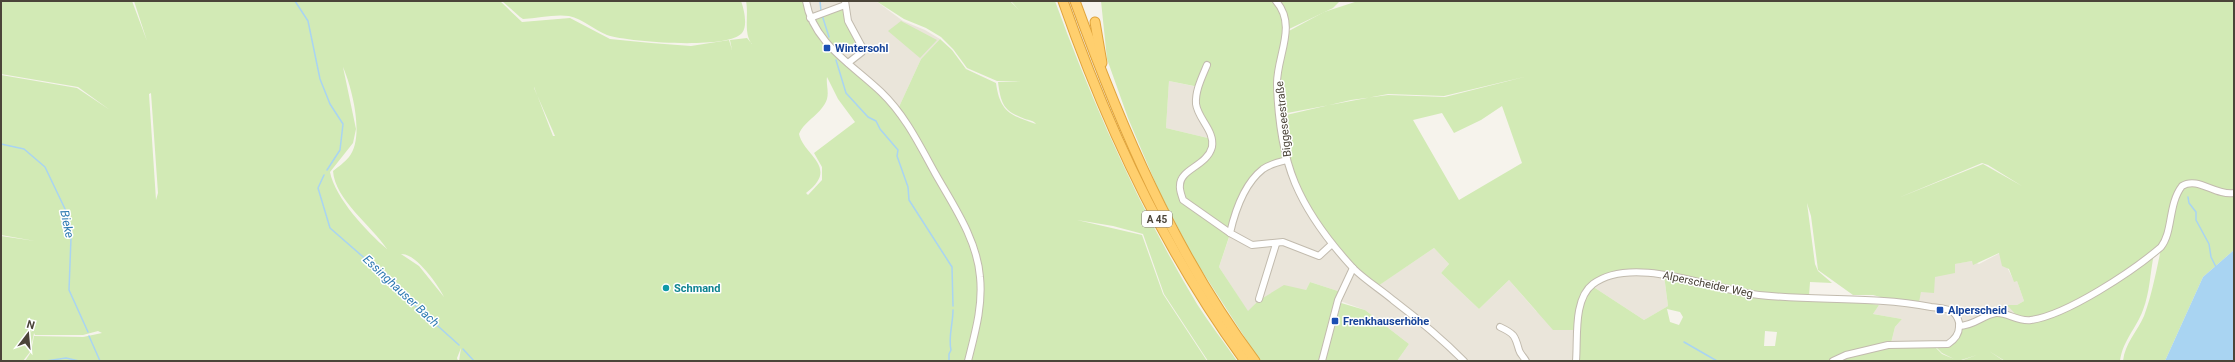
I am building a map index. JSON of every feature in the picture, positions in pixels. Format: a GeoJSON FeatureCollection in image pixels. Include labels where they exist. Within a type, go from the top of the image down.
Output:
{"type":"FeatureCollection","features":[{"type":"Feature","properties":{"kind":"highway","name":"A 45"},"geometry":{"type":"LineString","coordinates":[[1063,1],[1129,163],[1163,231],[1197,291],[1244,361]]}},
{"type":"Feature","properties":{"kind":"highway","name":"A 45"},"geometry":{"type":"LineString","coordinates":[[1075,1],[1106,85],[1154,193],[1204,285],[1256,361]]}},
{"type":"Feature","properties":{"kind":"highway"},"geometry":{"type":"LineString","coordinates":[[1095,22],[1106,85]]}},
{"type":"Feature","properties":{"kind":"street"},"geometry":{"type":"LineString","coordinates":[[806,1],[810,18],[824,40],[895,107],[910,128],[949,198],[973,246],[978,261],[981,295],[980,308],[968,361]]}},
{"type":"Feature","properties":{"kind":"street","name":"Biggeseestraße"},"geometry":{"type":"LineString","coordinates":[[1276,1],[1284,15],[1287,31],[1277,84],[1287,160],[1295,183],[1309,211],[1332,244],[1353,268],[1405,309],[1464,361]]}},
{"type":"Feature","properties":{"kind":"street"},"geometry":{"type":"LineString","coordinates":[[810,18],[845,3],[848,21],[862,47],[862,52],[848,63]]}},
{"type":"Feature","properties":{"kind":"street"},"geometry":{"type":"LineString","coordinates":[[1207,65],[1197,93],[1196,102],[1197,109],[1212,140],[1212,148],[1206,160],[1182,177],[1180,185],[1183,200],[1230,233],[1252,245],[1276,244],[1283,242],[1319,256],[1332,244]]}},
{"type":"Feature","properties":{"kind":"street"},"geometry":{"type":"LineString","coordinates":[[1230,233],[1233,222],[1250,184],[1263,169],[1287,160]]}},
{"type":"Feature","properties":{"kind":"street"},"geometry":{"type":"LineString","coordinates":[[1833,361],[1846,355],[1888,345],[1947,344],[1956,336],[1960,326],[1968,326],[1995,313],[2025,320],[2041,317],[2067,308],[2160,247],[2168,232],[2175,199],[2182,186],[2193,182],[2223,194],[2234,193]]}},
{"type":"Feature","properties":{"kind":"street"},"geometry":{"type":"LineString","coordinates":[[1258,299],[1276,244]]}},
{"type":"Feature","properties":{"kind":"street"},"geometry":{"type":"LineString","coordinates":[[1322,361],[1338,300],[1353,268]]}},
{"type":"Feature","properties":{"kind":"street","name":"Alperscheider Weg"},"geometry":{"type":"LineString","coordinates":[[1576,361],[1579,310],[1582,297],[1592,285],[1603,278],[1614,275],[1661,274],[1758,295],[1912,303],[1949,310],[1954,313],[1960,326]]}},
{"type":"Feature","properties":{"kind":"street"},"geometry":{"type":"LineString","coordinates":[[1500,326],[1510,331],[1517,339],[1519,351],[1526,361]]}},
{"type":"Feature","properties":{"kind":"shaded area"},"geometry":{"type":"Polygon","coordinates":[[[808,1],[876,1],[903,21],[925,30],[940,39],[921,59],[898,109],[845,58],[818,29],[808,1]]]}},
{"type":"Feature","properties":{"kind":"shaded area"},"geometry":{"type":"Polygon","coordinates":[[[1169,81],[1198,87],[1212,139],[1166,128],[1169,81]]]}},
{"type":"Feature","properties":{"kind":"shaded area"},"geometry":{"type":"Polygon","coordinates":[[[1286,160],[1352,268],[1341,292],[1310,282],[1306,290],[1258,301],[1248,312],[1219,267],[1234,223],[1251,184],[1264,170],[1286,160]]]}},
{"type":"Feature","properties":{"kind":"shaded area"},"geometry":{"type":"Polygon","coordinates":[[[1434,248],[1449,264],[1441,273],[1479,309],[1509,280],[1536,311],[1578,330],[1575,361],[1397,361],[1409,344],[1365,310],[1340,301],[1354,269],[1376,287],[1434,248]]]}},
{"type":"Feature","properties":{"kind":"shaded area"},"geometry":{"type":"Polygon","coordinates":[[[2000,253],[2014,281],[2017,281],[2024,301],[2017,305],[2011,305],[2020,319],[1957,332],[1946,344],[1891,343],[1895,327],[1902,319],[1873,314],[1879,305],[1888,303],[1905,307],[1915,306],[1921,292],[1934,277],[1954,264],[1972,261],[1979,264],[2000,253]]]}},
{"type":"Feature","properties":{"kind":"shaded area"},"geometry":{"type":"Polygon","coordinates":[[[1629,274],[1664,275],[1668,306],[1644,320],[1592,286],[1603,279],[1629,274]]]}},
{"type":"Feature","properties":{"kind":"green space"},"geometry":{"type":"Polygon","coordinates":[[[1,1],[132,1],[147,41],[134,1],[500,1],[522,22],[570,18],[610,39],[691,46],[729,40],[732,50],[730,40],[747,38],[752,44],[749,40],[747,29],[746,1],[804,1],[807,19],[821,41],[879,93],[900,118],[944,192],[898,109],[921,59],[940,39],[952,50],[966,69],[996,83],[1000,100],[1008,111],[1019,118],[1036,124],[1033,121],[1012,113],[1002,102],[998,82],[1021,81],[997,81],[967,68],[953,49],[941,37],[926,28],[904,19],[876,1],[1010,1],[1019,10],[1011,1],[1055,1],[1085,79],[1137,194],[1197,304],[1237,361],[1208,361],[1164,294],[1143,234],[1113,226],[1077,220],[1142,235],[1163,294],[1207,361],[459,361],[461,348],[457,358],[458,361],[25,361],[31,352],[34,336],[83,337],[102,333],[98,331],[83,335],[35,335],[34,333],[30,352],[23,361],[1,361],[1,236],[35,241],[1,235],[1,75],[77,88],[110,110],[78,87],[1,74],[1,1]],[[343,67],[356,129],[353,143],[330,172],[333,182],[338,193],[361,224],[387,249],[347,202],[335,182],[333,171],[349,157],[354,148],[357,125],[353,99],[343,67]],[[827,77],[828,96],[825,104],[805,125],[799,134],[802,142],[817,162],[820,169],[820,176],[816,184],[806,193],[808,195],[822,180],[822,167],[814,153],[855,122],[838,99],[827,77]],[[151,93],[149,94],[156,200],[158,193],[151,93]],[[537,96],[553,136],[555,136],[537,96]],[[401,254],[419,266],[444,297],[432,278],[420,264],[407,255],[401,254]],[[983,288],[977,310],[979,327],[983,288]]]}},
{"type":"Feature","properties":{"kind":"green space"},"geometry":{"type":"Polygon","coordinates":[[[502,1],[741,1],[745,26],[742,33],[733,38],[718,41],[677,43],[635,40],[607,35],[574,17],[569,16],[523,19],[502,1]]]}},
{"type":"Feature","properties":{"kind":"green space"},"geometry":{"type":"Polygon","coordinates":[[[1101,1],[1275,1],[1281,10],[1285,30],[1277,74],[1276,93],[1285,157],[1275,163],[1249,184],[1230,232],[1182,201],[1230,234],[1219,267],[1248,311],[1258,301],[1284,285],[1306,290],[1310,282],[1341,292],[1321,361],[1260,361],[1193,257],[1158,189],[1128,118],[1107,59],[1101,1]],[[1169,81],[1166,128],[1212,139],[1197,109],[1199,87],[1169,81]]]}},
{"type":"Feature","properties":{"kind":"green space"},"geometry":{"type":"Polygon","coordinates":[[[1277,1],[1340,1],[1333,8],[1287,30],[1277,1]]]}},
{"type":"Feature","properties":{"kind":"green space"},"geometry":{"type":"Polygon","coordinates":[[[1358,1],[2234,1],[2234,250],[2203,277],[2165,361],[2123,361],[2126,349],[2144,316],[2147,307],[2163,240],[2141,260],[2124,272],[2068,306],[2039,317],[2020,319],[2007,305],[2017,305],[2024,301],[2017,281],[2014,282],[2009,269],[2002,266],[1999,253],[1973,265],[1972,261],[1955,264],[1955,273],[1935,277],[1934,293],[1921,292],[1919,302],[1888,299],[1873,295],[1853,295],[1818,270],[1811,216],[1807,203],[1815,264],[1818,271],[1832,283],[1810,282],[1809,296],[1758,294],[1661,273],[1603,277],[1582,296],[1578,330],[1553,330],[1509,280],[1479,309],[1441,273],[1449,264],[1434,248],[1378,286],[1353,265],[1310,211],[1288,159],[1282,116],[1328,105],[1282,114],[1278,84],[1287,32],[1324,12],[1358,1]],[[1528,76],[1444,96],[1388,94],[1369,98],[1388,95],[1445,97],[1528,76]],[[1502,106],[1481,120],[1454,133],[1442,113],[1413,120],[1459,200],[1522,163],[1502,106]],[[1982,163],[1898,198],[1983,164],[2022,186],[1988,165],[1982,163]]]}},
{"type":"Feature","properties":{"kind":"green space"},"geometry":{"type":"Polygon","coordinates":[[[843,8],[846,21],[855,42],[842,54],[826,37],[815,19],[843,8]]]}},
{"type":"Feature","properties":{"kind":"green space"},"geometry":{"type":"Polygon","coordinates":[[[901,21],[937,40],[920,58],[888,31],[901,21]]]}},
{"type":"Feature","properties":{"kind":"green space"},"geometry":{"type":"Polygon","coordinates":[[[2154,254],[2149,289],[2145,303],[2140,317],[2124,347],[2120,361],[2005,361],[1989,351],[2004,361],[1960,361],[1977,355],[1958,361],[1836,361],[1888,346],[1934,346],[1942,354],[1954,359],[1942,353],[1935,346],[1948,346],[1963,327],[2000,314],[2016,320],[2062,313],[2154,254]]]}},
{"type":"Feature","properties":{"kind":"green space"},"geometry":{"type":"Polygon","coordinates":[[[1664,275],[1730,290],[1879,305],[1873,314],[1902,319],[1895,327],[1891,343],[1831,361],[1576,361],[1579,310],[1592,286],[1644,320],[1668,306],[1664,275]],[[1667,309],[1670,322],[1679,325],[1683,317],[1680,312],[1667,309]],[[1765,331],[1764,346],[1775,346],[1777,332],[1765,331]]]}},
{"type":"Feature","properties":{"kind":"green space"},"geometry":{"type":"Polygon","coordinates":[[[1341,303],[1365,310],[1409,344],[1397,361],[1325,361],[1341,303]]]}},
{"type":"Feature","properties":{"kind":"water"},"geometry":{"type":"Polygon","coordinates":[[[2234,250],[2234,361],[2165,361],[2203,277],[2234,250]]]}},
{"type":"Feature","properties":{"kind":"waterway","name":"Essinghauser Bach"},"geometry":{"type":"LineString","coordinates":[[295,1],[308,21],[320,79],[330,104],[343,124],[340,150],[327,170]]}},
{"type":"Feature","properties":{"kind":"waterway"},"geometry":{"type":"LineString","coordinates":[[820,1],[821,11]]}},
{"type":"Feature","properties":{"kind":"waterway"},"geometry":{"type":"LineString","coordinates":[[822,15],[829,37]]}},
{"type":"Feature","properties":{"kind":"waterway"},"geometry":{"type":"LineString","coordinates":[[836,60],[846,93],[868,117],[876,121],[880,129],[898,150],[897,156],[908,187],[909,200],[952,267],[953,306]]}},
{"type":"Feature","properties":{"kind":"waterway","name":"Bieke"},"geometry":{"type":"LineString","coordinates":[[1,144],[24,149],[45,167],[66,211],[70,224],[71,238],[69,290],[88,332]]}},
{"type":"Feature","properties":{"kind":"waterway","name":"Essinghauser Bach"},"geometry":{"type":"LineString","coordinates":[[324,175],[318,188],[330,228],[377,269],[390,277],[410,301],[459,345]]}},
{"type":"Feature","properties":{"kind":"waterway"},"geometry":{"type":"LineString","coordinates":[[2188,197],[2189,203],[2196,212],[2196,220],[2209,244],[2211,257],[2216,267]]}},
{"type":"Feature","properties":{"kind":"waterway"},"geometry":{"type":"LineString","coordinates":[[949,361],[953,310]]}},
{"type":"Feature","properties":{"kind":"waterway","name":"Bieke"},"geometry":{"type":"LineString","coordinates":[[89,336],[100,361]]}},
{"type":"Feature","properties":{"kind":"waterway"},"geometry":{"type":"LineString","coordinates":[[1684,342],[1717,361]]}},
{"type":"Feature","properties":{"kind":"waterway","name":"Essinghauser Bach"},"geometry":{"type":"LineString","coordinates":[[463,349],[474,361]]}},
{"type":"Feature","properties":{"kind":"waterway"},"geometry":{"type":"LineString","coordinates":[[46,361],[66,358],[79,361]]}},
{"type":"Feature","properties":{"kind":"place","name":"Wintersohl"},"geometry":{"type":"Point","coordinates":[827,48]}},
{"type":"Feature","properties":{"kind":"place","name":"Schmand"},"geometry":{"type":"Point","coordinates":[666,288]}},
{"type":"Feature","properties":{"kind":"place","name":"Alperscheid"},"geometry":{"type":"Point","coordinates":[1940,310]}},
{"type":"Feature","properties":{"kind":"place","name":"Frenkhauserhöhe"},"geometry":{"type":"Point","coordinates":[1335,321]}}]}
